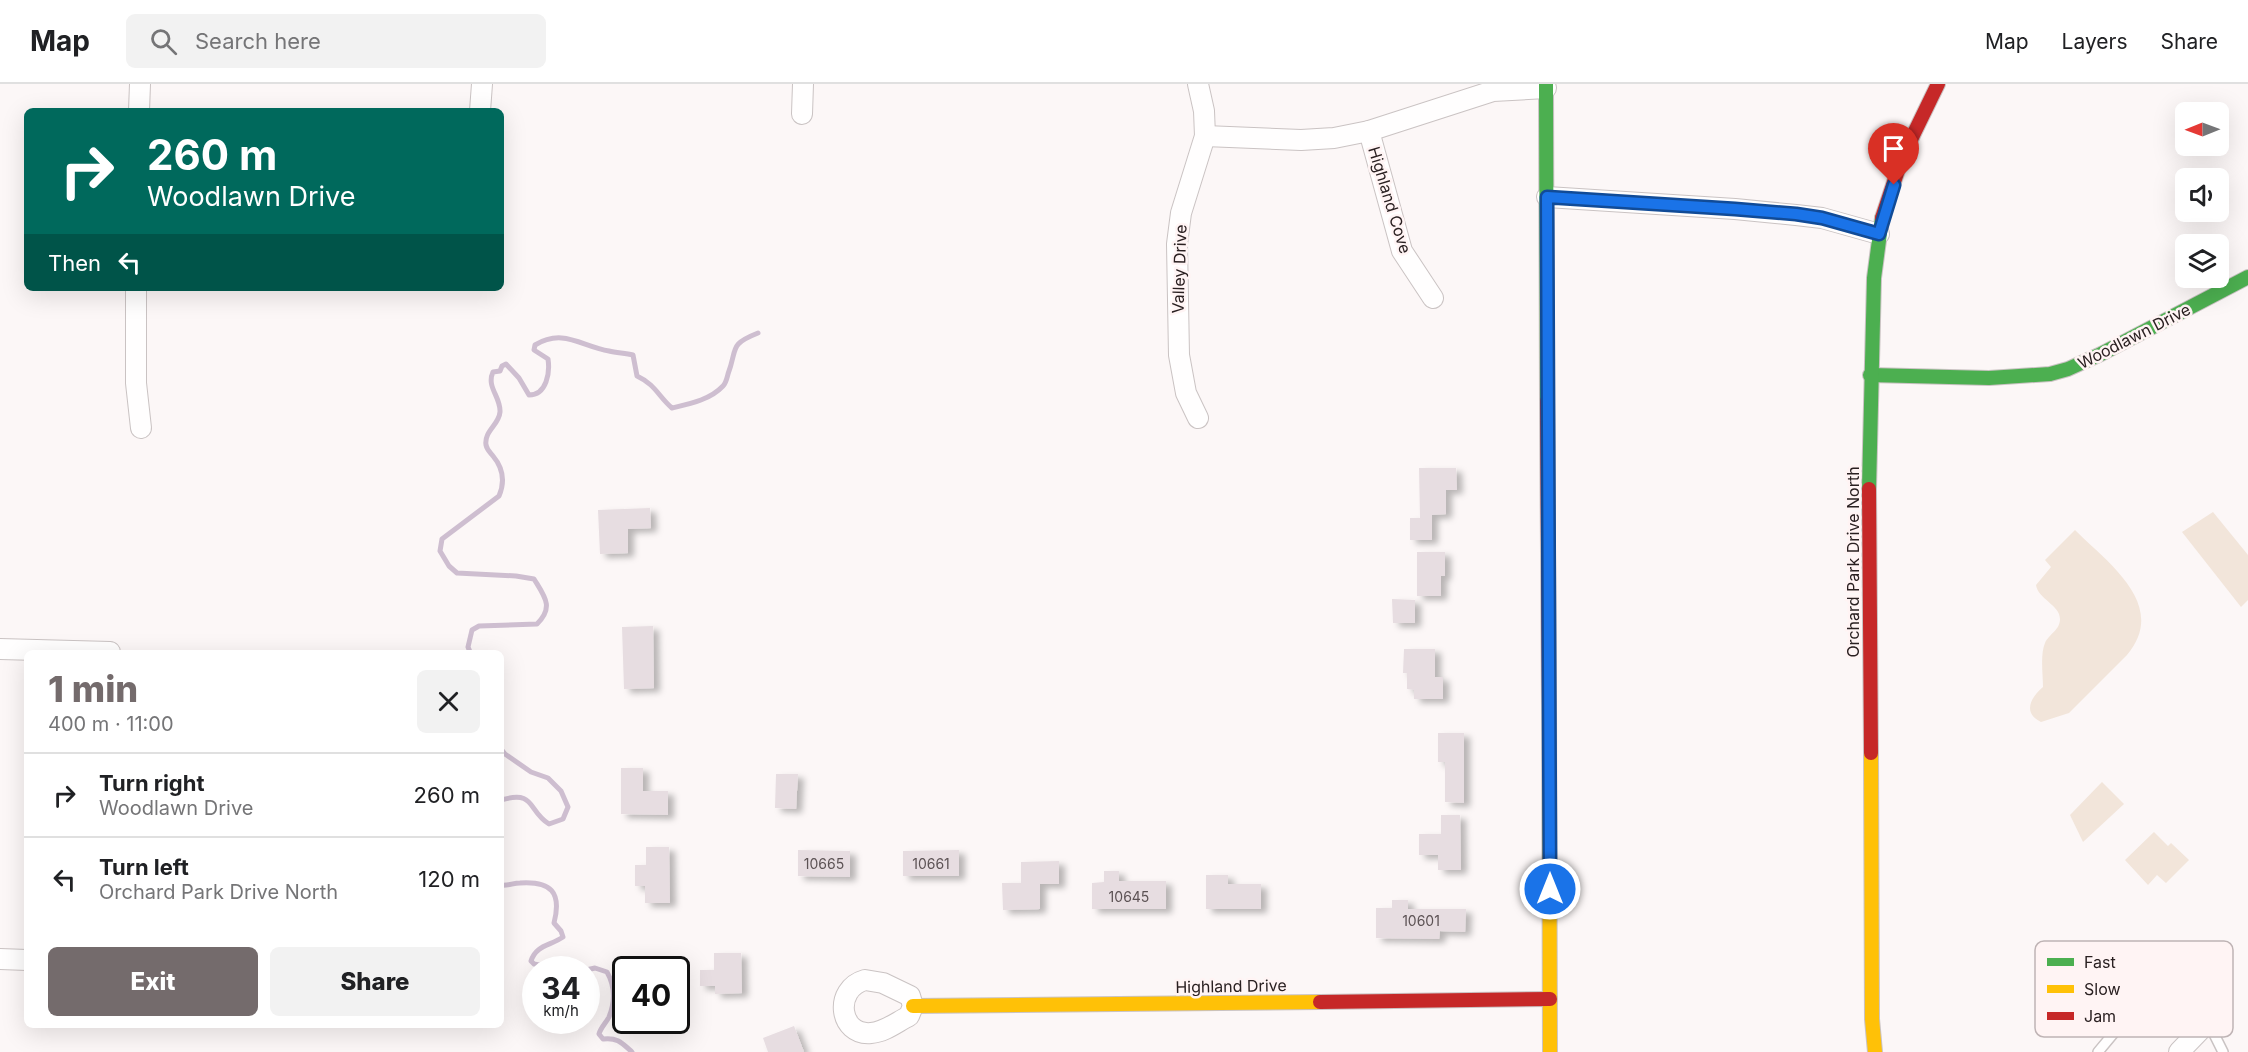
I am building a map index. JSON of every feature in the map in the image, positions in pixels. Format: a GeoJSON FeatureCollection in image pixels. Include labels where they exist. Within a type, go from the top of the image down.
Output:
{"type":"FeatureCollection","features":[{"type":"Feature","properties":{"kind":"street"},"geometry":{"type":"LineString","coordinates":[[139,108],[140,84]]}},
{"type":"Feature","properties":{"kind":"street"},"geometry":{"type":"LineString","coordinates":[[480,108],[482,84]]}},
{"type":"Feature","properties":{"kind":"street"},"geometry":{"type":"LineString","coordinates":[[802,114],[803,84]]}},
{"type":"Feature","properties":{"kind":"street","name":"Valley Drive"},"geometry":{"type":"LineString","coordinates":[[1198,84],[1204,111],[1205,136],[1181,213],[1177,244],[1180,367],[1186,393],[1198,418]]}},
{"type":"Feature","properties":{"kind":"street","name":"Orchard Park Drive North"},"geometry":{"type":"LineString","coordinates":[[1875,1052],[1872,1019],[1870,375],[1874,267],[1879,234],[1909,145],[1938,84]]}},
{"type":"Feature","properties":{"kind":"street"},"geometry":{"type":"LineString","coordinates":[[1205,136],[1300,140],[1334,138],[1369,131],[1493,91],[1546,86],[1550,1052]]}},
{"type":"Feature","properties":{"kind":"street","name":"Highland Cove"},"geometry":{"type":"LineString","coordinates":[[1369,131],[1402,251],[1433,298]]}},
{"type":"Feature","properties":{"kind":"street"},"geometry":{"type":"LineString","coordinates":[[1547,197],[1796,214],[1822,218],[1879,234]]}},
{"type":"Feature","properties":{"kind":"street","name":"Woodlawn Drive"},"geometry":{"type":"LineString","coordinates":[[1870,375],[1989,378],[2050,374],[2068,369],[2101,354],[2248,277]]}},
{"type":"Feature","properties":{"kind":"street"},"geometry":{"type":"LineString","coordinates":[[136,291],[136,383],[141,428]]}},
{"type":"Feature","properties":{"kind":"street"},"geometry":{"type":"LineString","coordinates":[[0,649],[37,650]]}},
{"type":"Feature","properties":{"kind":"street"},"geometry":{"type":"LineString","coordinates":[[0,959],[24,960]]}},
{"type":"Feature","properties":{"kind":"street","name":"Highland Drive"},"geometry":{"type":"LineString","coordinates":[[913,1006],[1550,999]]}},
{"type":"Feature","properties":{"kind":"street"},"geometry":{"type":"LineString","coordinates":[[2179,1052],[2194,1037]]}},
{"type":"Feature","properties":{"kind":"lane"},"geometry":{"type":"LineString","coordinates":[[2098,1052],[2110,1037]]}},
{"type":"Feature","properties":{"kind":"lane"},"geometry":{"type":"LineString","coordinates":[[2216,1037],[2223,1052]]}},
{"type":"Feature","properties":{"kind":"shaded area"},"geometry":{"type":"Polygon","coordinates":[[[2213,512],[2248,555],[2248,600],[2241,607],[2182,532],[2213,512]]]}},
{"type":"Feature","properties":{"kind":"shaded area"},"geometry":{"type":"Polygon","coordinates":[[[2075,530],[2103,556],[2129,586],[2138,602],[2141,619],[2138,637],[2127,655],[2069,713],[2041,722],[2032,714],[2030,705],[2035,695],[2043,687],[2043,648],[2060,623],[2060,619],[2057,610],[2041,594],[2036,585],[2051,567],[2045,560],[2075,530]]]}},
{"type":"Feature","properties":{"kind":"shaded area"},"geometry":{"type":"Polygon","coordinates":[[[2102,782],[2124,804],[2083,842],[2070,815],[2102,782]]]}},
{"type":"Feature","properties":{"kind":"shaded area"},"geometry":{"type":"Polygon","coordinates":[[[2154,832],[2168,846],[2171,843],[2189,860],[2166,883],[2157,875],[2148,885],[2125,860],[2154,832]]]}},
{"type":"Feature","properties":{"kind":"building"},"geometry":{"type":"Polygon","coordinates":[[[1419,468],[1456,468],[1457,490],[1446,490],[1446,514],[1432,515],[1432,540],[1410,540],[1410,518],[1420,518],[1419,468]]]}},
{"type":"Feature","properties":{"kind":"building"},"geometry":{"type":"Polygon","coordinates":[[[650,508],[651,528],[628,529],[628,553],[600,554],[598,510],[650,508]]]}},
{"type":"Feature","properties":{"kind":"building"},"geometry":{"type":"Polygon","coordinates":[[[1417,552],[1445,552],[1445,576],[1441,576],[1441,596],[1417,596],[1417,552]]]}},
{"type":"Feature","properties":{"kind":"building"},"geometry":{"type":"Polygon","coordinates":[[[1392,599],[1415,600],[1415,623],[1393,623],[1392,599]]]}},
{"type":"Feature","properties":{"kind":"building"},"geometry":{"type":"Polygon","coordinates":[[[653,626],[654,688],[624,689],[622,627],[653,626]]]}},
{"type":"Feature","properties":{"kind":"building"},"geometry":{"type":"Polygon","coordinates":[[[1404,649],[1435,649],[1435,677],[1443,677],[1443,699],[1414,699],[1414,690],[1407,689],[1407,673],[1403,673],[1404,649]]]}},
{"type":"Feature","properties":{"kind":"building"},"geometry":{"type":"Polygon","coordinates":[[[1438,733],[1464,733],[1464,803],[1445,802],[1445,762],[1438,762],[1438,733]]]}},
{"type":"Feature","properties":{"kind":"building"},"geometry":{"type":"Polygon","coordinates":[[[621,768],[643,768],[643,791],[668,791],[668,815],[621,814],[621,768]]]}},
{"type":"Feature","properties":{"kind":"building"},"geometry":{"type":"Polygon","coordinates":[[[776,774],[798,774],[796,809],[775,808],[776,774]]]}},
{"type":"Feature","properties":{"kind":"building"},"geometry":{"type":"Polygon","coordinates":[[[1441,815],[1460,815],[1461,870],[1438,870],[1438,855],[1419,855],[1419,834],[1441,834],[1441,815]]]}},
{"type":"Feature","properties":{"kind":"building"},"geometry":{"type":"Polygon","coordinates":[[[646,847],[669,847],[670,903],[645,903],[645,886],[635,886],[635,865],[646,865],[646,847]]]}},
{"type":"Feature","properties":{"kind":"building"},"geometry":{"type":"Polygon","coordinates":[[[798,850],[850,851],[850,877],[798,876],[798,850]]]}},
{"type":"Feature","properties":{"kind":"building"},"geometry":{"type":"Polygon","coordinates":[[[959,850],[959,876],[903,876],[903,851],[959,850]]]}},
{"type":"Feature","properties":{"kind":"building"},"geometry":{"type":"Polygon","coordinates":[[[1059,861],[1059,884],[1040,884],[1040,909],[1003,910],[1002,883],[1021,883],[1021,862],[1059,861]]]}},
{"type":"Feature","properties":{"kind":"building"},"geometry":{"type":"Polygon","coordinates":[[[1104,871],[1119,871],[1119,881],[1166,881],[1166,909],[1092,909],[1092,883],[1104,882],[1104,871]]]}},
{"type":"Feature","properties":{"kind":"building"},"geometry":{"type":"Polygon","coordinates":[[[1206,875],[1228,875],[1228,884],[1261,884],[1261,909],[1206,909],[1206,875]]]}},
{"type":"Feature","properties":{"kind":"building"},"geometry":{"type":"Polygon","coordinates":[[[1392,900],[1408,900],[1408,909],[1466,909],[1465,932],[1440,931],[1439,939],[1376,938],[1376,908],[1392,908],[1392,900]]]}},
{"type":"Feature","properties":{"kind":"building"},"geometry":{"type":"Polygon","coordinates":[[[714,953],[741,953],[742,993],[715,994],[715,986],[700,986],[700,970],[714,970],[714,953]]]}},
{"type":"Feature","properties":{"kind":"building"},"geometry":{"type":"Polygon","coordinates":[[[794,1026],[804,1052],[768,1052],[763,1038],[794,1026]]]}},
{"type":"Feature","properties":{"kind":"waterway"},"geometry":{"type":"LineString","coordinates":[[469,650],[472,630],[479,626],[537,624],[546,607],[544,597],[534,579],[457,573],[449,566],[440,551],[442,539],[499,496],[501,491],[501,470],[486,445],[487,436],[500,412],[491,382],[493,372],[500,371],[506,364],[519,378],[529,395],[535,394],[543,387],[548,376],[548,359],[534,350],[535,345],[545,340],[563,338],[599,349],[633,355],[637,376],[653,387],[672,408],[699,401],[718,391],[726,382],[738,344],[758,333]]}},
{"type":"Feature","properties":{"kind":"waterway"},"geometry":{"type":"LineString","coordinates":[[504,753],[531,772],[548,778],[561,791],[568,807],[563,819],[549,824],[526,800],[520,798],[504,799]]}},
{"type":"Feature","properties":{"kind":"waterway"},"geometry":{"type":"LineString","coordinates":[[504,885],[540,884],[552,891],[555,896],[554,923],[563,937],[540,949],[533,956]]}},
{"type":"Feature","properties":{"kind":"waterway"},"geometry":{"type":"LineString","coordinates":[[600,970],[607,972],[613,988],[611,1011],[600,1032]]}},
{"type":"Feature","properties":{"kind":"waterway"},"geometry":{"type":"LineString","coordinates":[[599,1034],[603,1039],[619,1041],[632,1052]]}},
{"type":"Feature","properties":{"kind":"traffic: fast"},"geometry":{"type":"LineString","coordinates":[[1546,84],[1547,401]]}},
{"type":"Feature","properties":{"kind":"traffic: fast"},"geometry":{"type":"LineString","coordinates":[[1869,489],[1874,278],[1882,218]]}},
{"type":"Feature","properties":{"kind":"traffic: fast"},"geometry":{"type":"LineString","coordinates":[[1870,375],[1989,378],[2050,374],[2068,369],[2101,354],[2248,277]]}},
{"type":"Feature","properties":{"kind":"traffic: slow"},"geometry":{"type":"LineString","coordinates":[[1549,706],[1550,1052]]}},
{"type":"Feature","properties":{"kind":"traffic: slow"},"geometry":{"type":"LineString","coordinates":[[1871,753],[1872,1019],[1875,1052]]}},
{"type":"Feature","properties":{"kind":"traffic: slow"},"geometry":{"type":"LineString","coordinates":[[913,1006],[1320,1002]]}},
{"type":"Feature","properties":{"kind":"traffic: jam"},"geometry":{"type":"LineString","coordinates":[[1882,218],[1902,158],[1938,84]]}},
{"type":"Feature","properties":{"kind":"traffic: jam"},"geometry":{"type":"LineString","coordinates":[[1547,401],[1549,706]]}},
{"type":"Feature","properties":{"kind":"traffic: jam"},"geometry":{"type":"LineString","coordinates":[[1869,489],[1871,753]]}},
{"type":"Feature","properties":{"kind":"traffic: jam"},"geometry":{"type":"LineString","coordinates":[[1320,1002],[1550,999]]}},
{"type":"Feature","properties":{"kind":"route"},"geometry":{"type":"LineString","coordinates":[[1550,889],[1547,197],[1796,214],[1822,218],[1879,234],[1894,185]]}}]}
